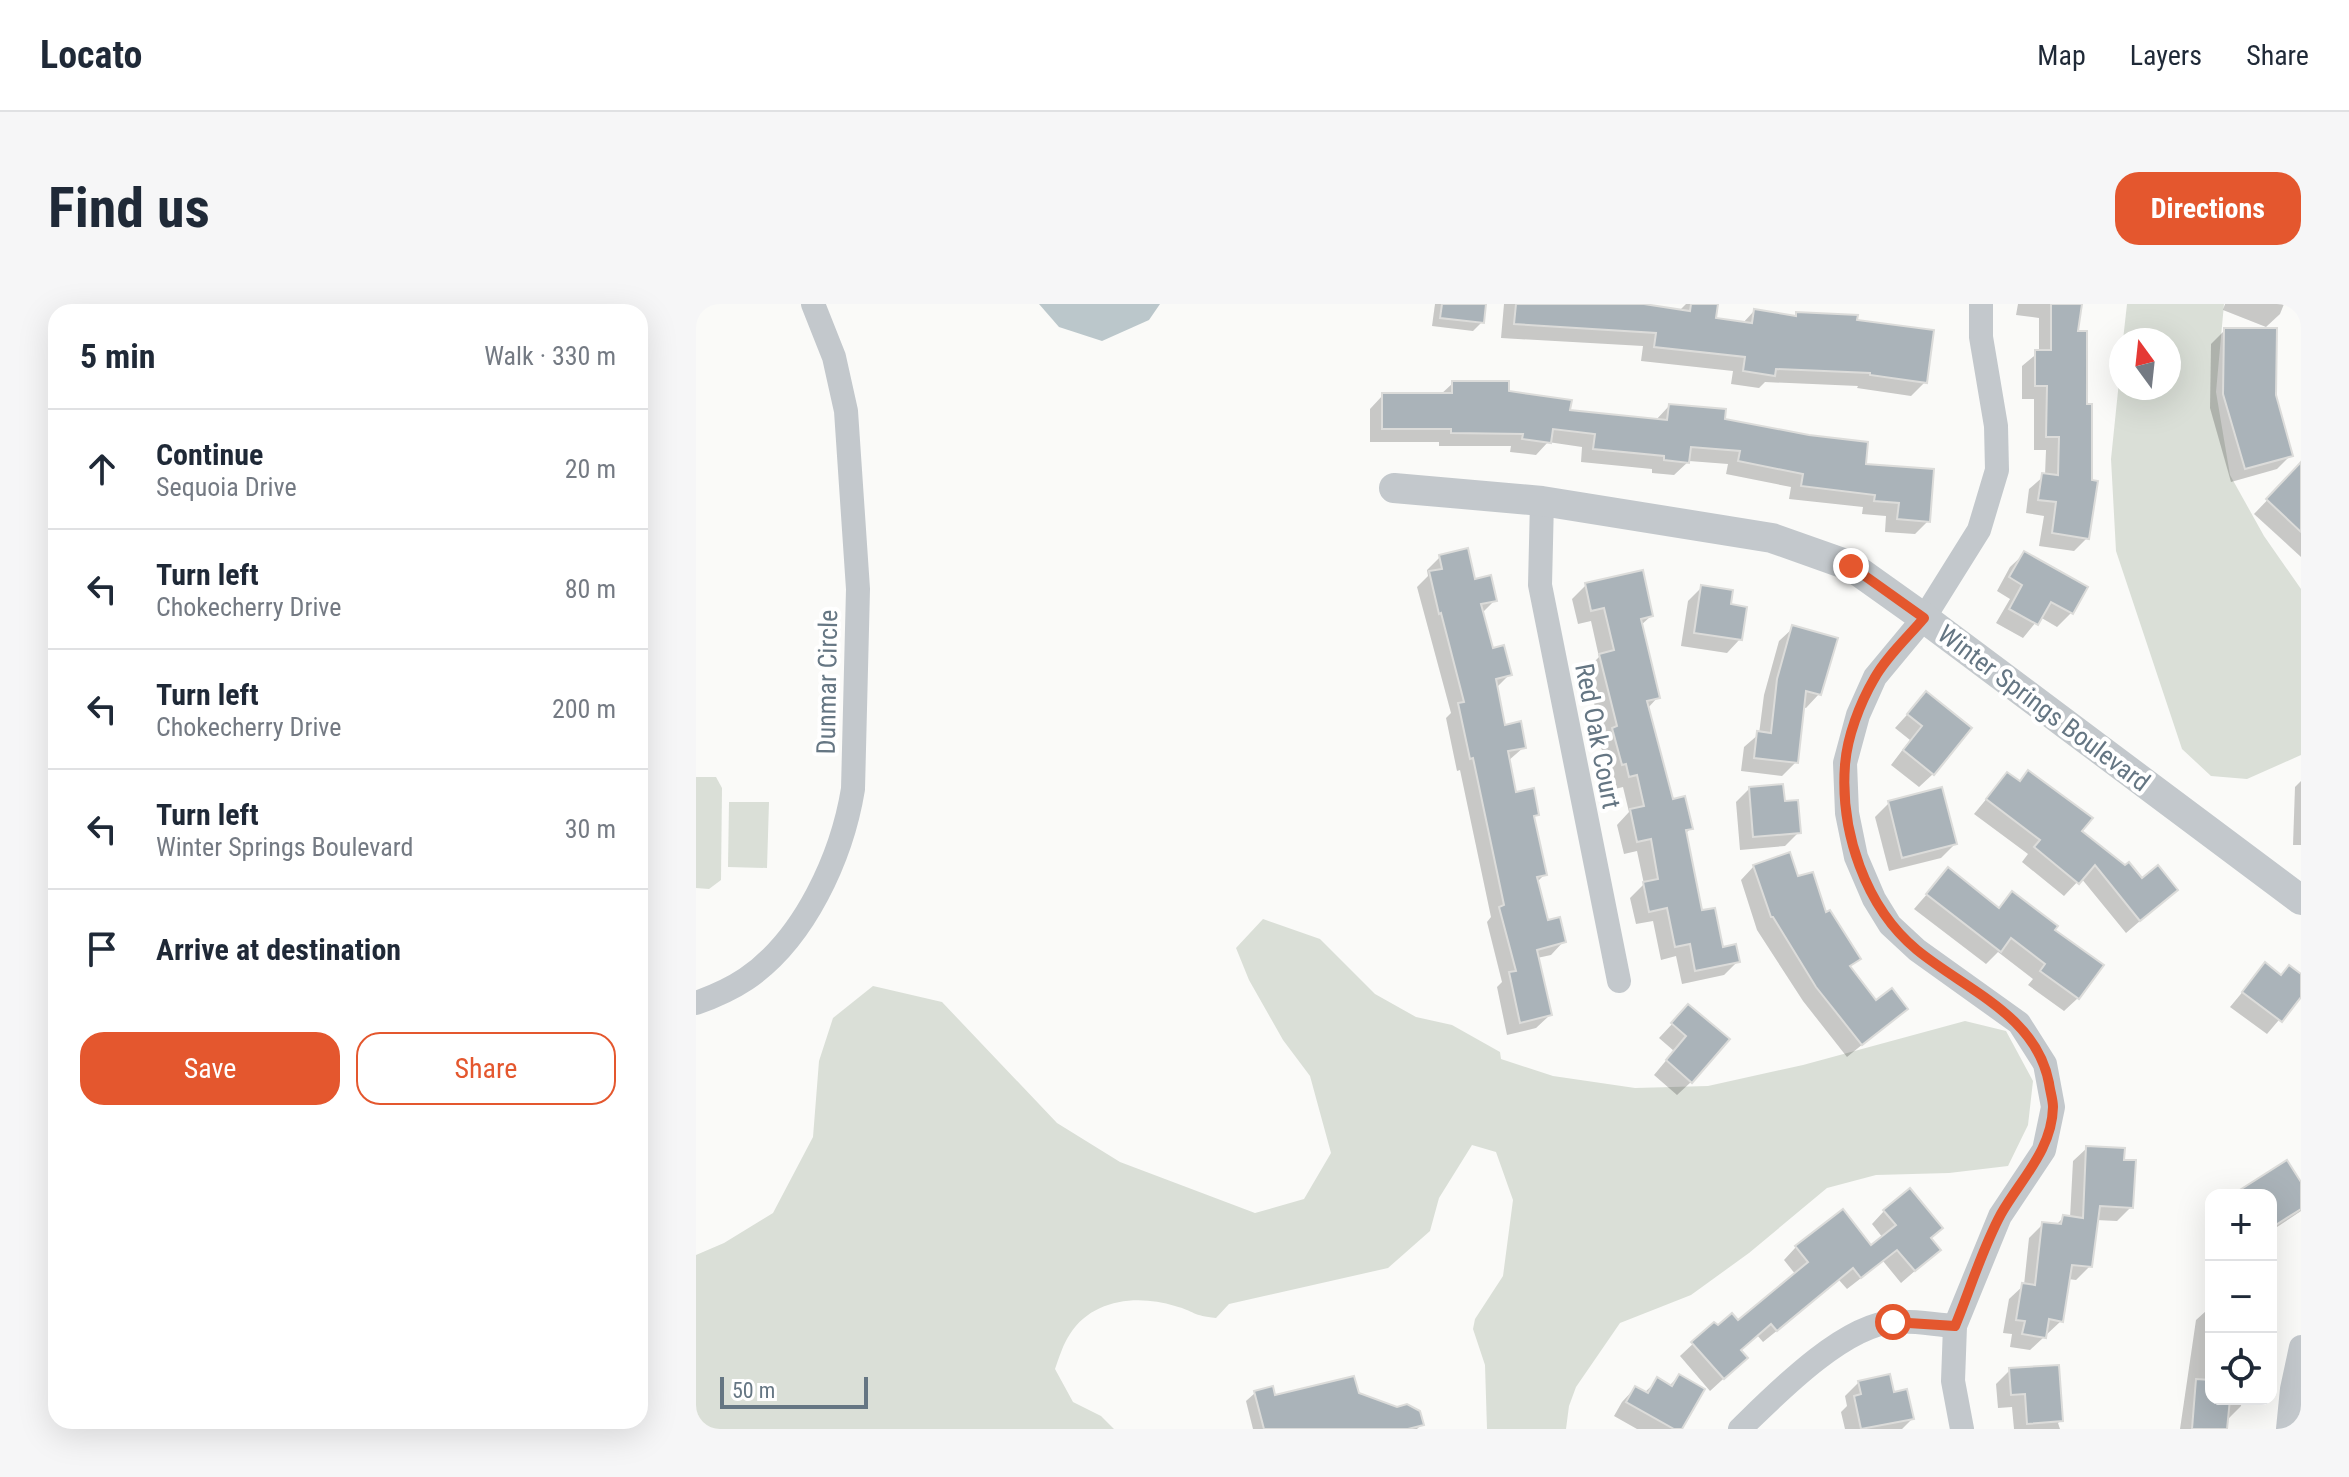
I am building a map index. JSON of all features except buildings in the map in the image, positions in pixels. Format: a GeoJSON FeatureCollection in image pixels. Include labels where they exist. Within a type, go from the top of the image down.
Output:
{"type":"FeatureCollection","features":[{"type":"Feature","properties":{"kind":"street","name":"Dunmar Circle"},"geometry":{"type":"LineString","coordinates":[[696,1003],[746,980],[783,944],[814,902],[825,880],[845,831],[851,799],[858,589],[846,411],[834,357],[813,304]]}},
{"type":"Feature","properties":{"kind":"street"},"geometry":{"type":"LineString","coordinates":[[1962,1429],[1953,1381],[1955,1326],[2000,1216],[2044,1150],[2053,1107],[2045,1064],[2019,1023],[1917,950],[1890,925],[1874,899],[1856,857],[1847,813],[1845,763],[1858,715],[1875,677],[1924,618],[1979,530],[1997,470],[1996,426],[1981,337],[1981,304]]}},
{"type":"Feature","properties":{"kind":"street","name":"Winter Springs Boulevard"},"geometry":{"type":"LineString","coordinates":[[1394,488],[1542,501],[1772,538],[1851,566],[2301,900]]}},
{"type":"Feature","properties":{"kind":"street","name":"Red Oak Court"},"geometry":{"type":"LineString","coordinates":[[1542,501],[1540,585],[1619,981]]}},
{"type":"Feature","properties":{"kind":"street"},"geometry":{"type":"LineString","coordinates":[[1740,1429],[1839,1343],[1865,1327],[1893,1322],[1955,1326]]}},
{"type":"Feature","properties":{"kind":"street"},"geometry":{"type":"LineString","coordinates":[[2288,1429],[2301,1347]]}},
{"type":"Feature","properties":{"kind":"shaded area"},"geometry":{"type":"Polygon","coordinates":[[[1039,304],[1160,304],[1149,320],[1102,341],[1059,327],[1039,304]]]}},
{"type":"Feature","properties":{"kind":"shaded area"},"geometry":{"type":"Polygon","coordinates":[[[2127,304],[2224,304],[2216,392],[2230,475],[2264,536],[2301,589],[2301,755],[2247,779],[2211,776],[2182,749],[2116,551],[2111,459],[2117,400],[2181,400],[2181,328],[2124,328],[2127,304]]]}},
{"type":"Feature","properties":{"kind":"shaded area"},"geometry":{"type":"Polygon","coordinates":[[[696,777],[716,777],[722,788],[721,880],[709,889],[696,888],[696,777]]]}},
{"type":"Feature","properties":{"kind":"shaded area"},"geometry":{"type":"Polygon","coordinates":[[[729,802],[769,802],[767,868],[728,867],[729,802]]]}},
{"type":"Feature","properties":{"kind":"shaded area"},"geometry":{"type":"Polygon","coordinates":[[[1263,919],[1320,939],[1375,994],[1416,1017],[1452,1025],[1500,1052],[1501,1059],[1553,1076],[1635,1088],[1708,1086],[1803,1065],[1965,1021],[2006,1031],[2033,1081],[2028,1125],[2008,1166],[1949,1173],[1876,1175],[1827,1188],[1749,1253],[1691,1295],[1620,1323],[1576,1387],[1569,1406],[1566,1429],[1487,1429],[1485,1365],[1473,1329],[1475,1319],[1503,1276],[1513,1200],[1496,1152],[1472,1145],[1439,1198],[1430,1231],[1388,1268],[1229,1304],[1216,1318],[1146,1300],[1117,1302],[1090,1313],[1070,1334],[1055,1369],[1073,1402],[1101,1416],[1114,1429],[696,1429],[696,1255],[724,1243],[773,1213],[813,1137],[819,1061],[833,1018],[873,986],[942,1002],[1057,1123],[1120,1162],[1255,1213],[1304,1199],[1331,1153],[1310,1076],[1283,1040],[1249,980],[1236,948],[1263,919]]]}},
{"type":"Feature","properties":{"kind":"route"},"geometry":{"type":"LineString","coordinates":[[1851,566],[1924,618],[1875,677],[1858,715],[1845,763],[1847,813],[1856,857],[1874,899],[1890,925],[1917,950],[2019,1023],[2045,1064],[2053,1107],[2044,1150],[2000,1216],[1955,1326],[1893,1322]]}}]}
